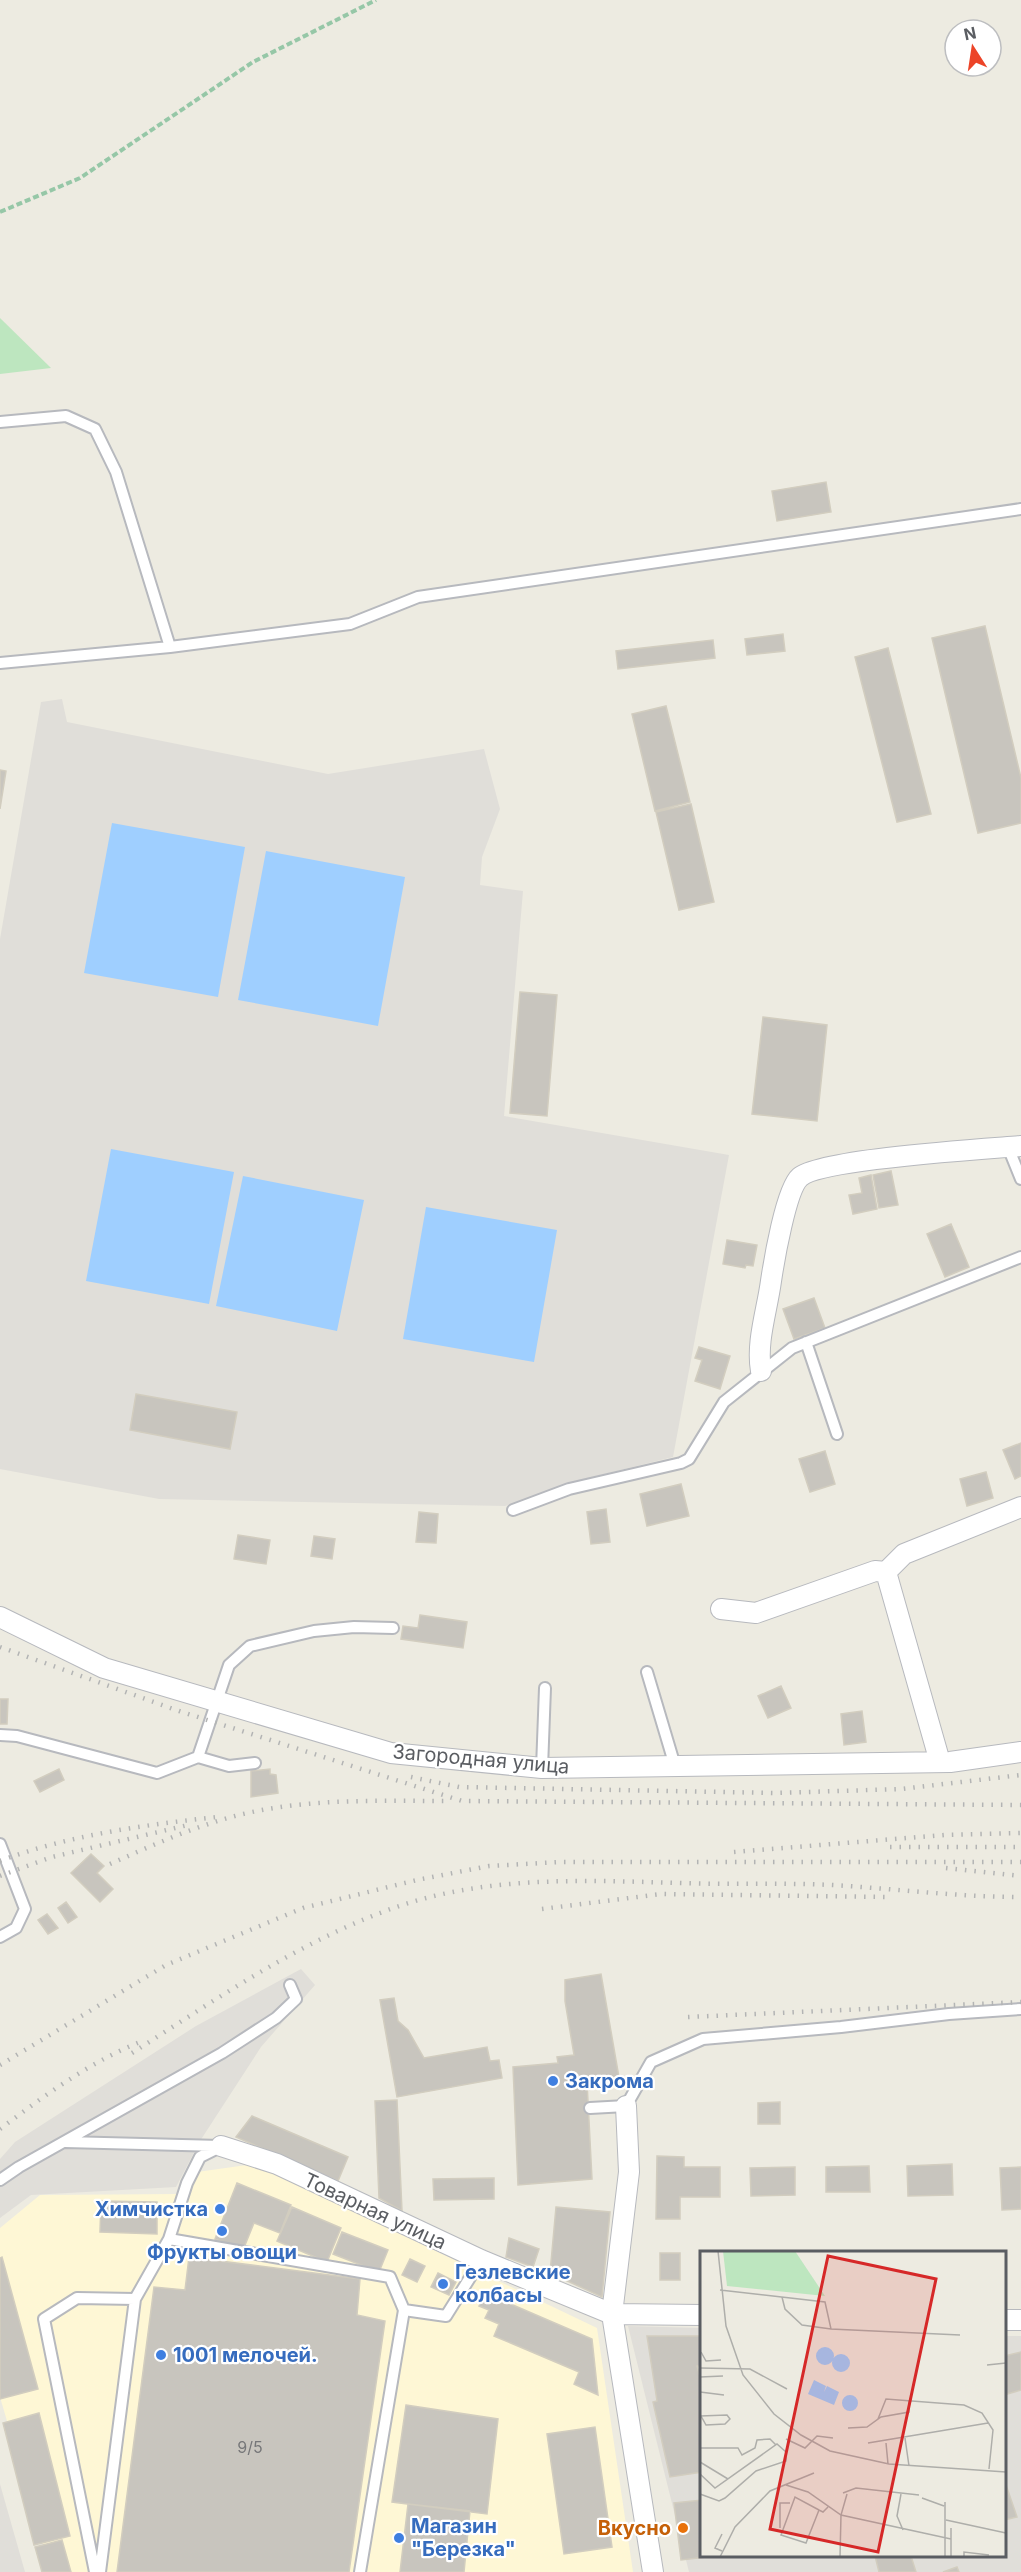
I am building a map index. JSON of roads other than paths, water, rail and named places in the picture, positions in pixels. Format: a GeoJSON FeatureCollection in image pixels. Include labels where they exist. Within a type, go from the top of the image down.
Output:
{"type":"FeatureCollection","features":[{"type":"Feature","properties":{"kind":"street"},"geometry":{"type":"LineString","coordinates":[[760,1371],[758,1353],[766,1318],[773,1262],[791,1190],[801,1176],[826,1167],[904,1156],[1014,1146]]}},
{"type":"Feature","properties":{"kind":"street"},"geometry":{"type":"LineString","coordinates":[[886,1572],[904,1554],[1021,1507]]}},
{"type":"Feature","properties":{"kind":"street"},"geometry":{"type":"LineString","coordinates":[[721,1609],[756,1613],[875,1571],[886,1572]]}},
{"type":"Feature","properties":{"kind":"street"},"geometry":{"type":"LineString","coordinates":[[886,1572],[940,1762]]}},
{"type":"Feature","properties":{"kind":"street","name":"Загородная улица"},"geometry":{"type":"LineString","coordinates":[[0,1617],[104,1668],[391,1753],[542,1768],[940,1762],[1021,1752]]}},
{"type":"Feature","properties":{"kind":"street"},"geometry":{"type":"LineString","coordinates":[[626,2106],[629,2172],[612,2314],[653,2572]]}},
{"type":"Feature","properties":{"kind":"street","name":"Товарная улица"},"geometry":{"type":"LineString","coordinates":[[221,2146],[277,2164],[481,2260],[612,2314],[700,2315]]}},
{"type":"Feature","properties":{"kind":"lane"},"geometry":{"type":"LineString","coordinates":[[0,422],[66,416],[95,429],[116,472],[170,647]]}},
{"type":"Feature","properties":{"kind":"lane"},"geometry":{"type":"LineString","coordinates":[[0,663],[170,647],[350,624],[418,597],[1021,509]]}},
{"type":"Feature","properties":{"kind":"lane"},"geometry":{"type":"LineString","coordinates":[[1014,1146],[1021,1179]]}},
{"type":"Feature","properties":{"kind":"lane"},"geometry":{"type":"LineString","coordinates":[[513,1510],[568,1489],[681,1463],[689,1459],[724,1402],[760,1371],[792,1348],[1021,1257]]}},
{"type":"Feature","properties":{"kind":"lane"},"geometry":{"type":"LineString","coordinates":[[806,1342],[837,1434]]}},
{"type":"Feature","properties":{"kind":"lane"},"geometry":{"type":"LineString","coordinates":[[198,1757],[219,1702],[222,1683],[229,1665],[250,1646],[314,1631],[393,1628]]}},
{"type":"Feature","properties":{"kind":"lane"},"geometry":{"type":"LineString","coordinates":[[646,1672],[675,1766]]}},
{"type":"Feature","properties":{"kind":"lane"},"geometry":{"type":"LineString","coordinates":[[542,1768],[545,1688]]}},
{"type":"Feature","properties":{"kind":"lane"},"geometry":{"type":"LineString","coordinates":[[0,1735],[16,1736],[158,1773],[198,1757],[229,1766],[255,1763]]}},
{"type":"Feature","properties":{"kind":"lane"},"geometry":{"type":"LineString","coordinates":[[0,1844],[25,1909],[16,1928],[0,1937]]}},
{"type":"Feature","properties":{"kind":"lane"},"geometry":{"type":"LineString","coordinates":[[0,2180],[222,2053],[276,2018],[296,1999],[290,1985]]}},
{"type":"Feature","properties":{"kind":"lane"},"geometry":{"type":"LineString","coordinates":[[590,2108],[626,2106],[651,2062],[703,2040],[841,2027],[949,2013],[1021,2009]]}},
{"type":"Feature","properties":{"kind":"lane"},"geometry":{"type":"LineString","coordinates":[[64,2142],[221,2146]]}},
{"type":"Feature","properties":{"kind":"lane"},"geometry":{"type":"LineString","coordinates":[[100,2572],[135,2299],[169,2239],[187,2183],[200,2157],[221,2146]]}},
{"type":"Feature","properties":{"kind":"lane"},"geometry":{"type":"LineString","coordinates":[[169,2239],[390,2277],[404,2310],[360,2572]]}},
{"type":"Feature","properties":{"kind":"lane"},"geometry":{"type":"LineString","coordinates":[[404,2310],[446,2316],[481,2260]]}},
{"type":"Feature","properties":{"kind":"lane"},"geometry":{"type":"LineString","coordinates":[[95,2572],[44,2319],[78,2298],[135,2299]]}},
{"type":"Feature","properties":{"kind":"water"},"geometry":{"type":"Polygon","coordinates":[[[112,823],[245,847],[218,997],[84,973],[112,823]]]}},
{"type":"Feature","properties":{"kind":"water"},"geometry":{"type":"Polygon","coordinates":[[[266,851],[405,877],[378,1026],[238,1000],[266,851]]]}},
{"type":"Feature","properties":{"kind":"water"},"geometry":{"type":"Polygon","coordinates":[[[111,1149],[234,1172],[209,1304],[86,1281],[111,1149]]]}},
{"type":"Feature","properties":{"kind":"water"},"geometry":{"type":"Polygon","coordinates":[[[243,1176],[364,1200],[337,1331],[216,1306],[243,1176]]]}},
{"type":"Feature","properties":{"kind":"water"},"geometry":{"type":"Polygon","coordinates":[[[426,1207],[557,1230],[534,1362],[403,1339],[426,1207]]]}},
{"type":"Feature","properties":{"kind":"railway"},"geometry":{"type":"LineString","coordinates":[[0,1647],[179,1711],[462,1801],[1021,1805]]}},
{"type":"Feature","properties":{"kind":"railway"},"geometry":{"type":"LineString","coordinates":[[411,1777],[459,1787],[776,1793],[901,1789],[1021,1775]]}},
{"type":"Feature","properties":{"kind":"railway"},"geometry":{"type":"LineString","coordinates":[[110,1864],[209,1824],[269,1809],[346,1801],[450,1801]]}},
{"type":"Feature","properties":{"kind":"railway"},"geometry":{"type":"LineString","coordinates":[[0,1861],[80,1838],[217,1817]]}},
{"type":"Feature","properties":{"kind":"railway"},"geometry":{"type":"LineString","coordinates":[[0,1876],[52,1857],[188,1825]]}},
{"type":"Feature","properties":{"kind":"railway"},"geometry":{"type":"LineString","coordinates":[[734,1852],[944,1835],[1021,1833]]}},
{"type":"Feature","properties":{"kind":"railway"},"geometry":{"type":"LineString","coordinates":[[890,1847],[1021,1847]]}},
{"type":"Feature","properties":{"kind":"railway"},"geometry":{"type":"LineString","coordinates":[[0,2065],[166,1965],[303,1908],[417,1880],[489,1866],[560,1862],[1021,1862]]}},
{"type":"Feature","properties":{"kind":"railway"},"geometry":{"type":"LineString","coordinates":[[946,1868],[1021,1876]]}},
{"type":"Feature","properties":{"kind":"railway"},"geometry":{"type":"LineString","coordinates":[[132,2053],[222,1995],[315,1942],[380,1913],[453,1892],[528,1883],[604,1881],[827,1885],[956,1895],[1021,1897]]}},
{"type":"Feature","properties":{"kind":"railway"},"geometry":{"type":"LineString","coordinates":[[542,1909],[661,1894],[887,1897]]}},
{"type":"Feature","properties":{"kind":"railway"},"geometry":{"type":"LineString","coordinates":[[688,2017],[1021,2002]]}},
{"type":"Feature","properties":{"kind":"railway"},"geometry":{"type":"LineString","coordinates":[[0,2129],[84,2070],[140,2042]]}},
{"type":"Feature","properties":{"kind":"place","name":"Закрома"},"geometry":{"type":"Point","coordinates":[553,2081]}},
{"type":"Feature","properties":{"kind":"place","name":"Химчистка"},"geometry":{"type":"Point","coordinates":[220,2209]}},
{"type":"Feature","properties":{"kind":"place","name":"Фрукты овощи"},"geometry":{"type":"Point","coordinates":[222,2231]}},
{"type":"Feature","properties":{"kind":"place","name":"Гезлевские колбасы"},"geometry":{"type":"Point","coordinates":[443,2284]}},
{"type":"Feature","properties":{"kind":"place","name":"1001 мелочей."},"geometry":{"type":"Point","coordinates":[161,2355]}},
{"type":"Feature","properties":{"kind":"place","name":"Вкусно"},"geometry":{"type":"Point","coordinates":[683,2528]}},
{"type":"Feature","properties":{"kind":"place","name":"Магазин \"Березка\""},"geometry":{"type":"Point","coordinates":[399,2538]}}]}
